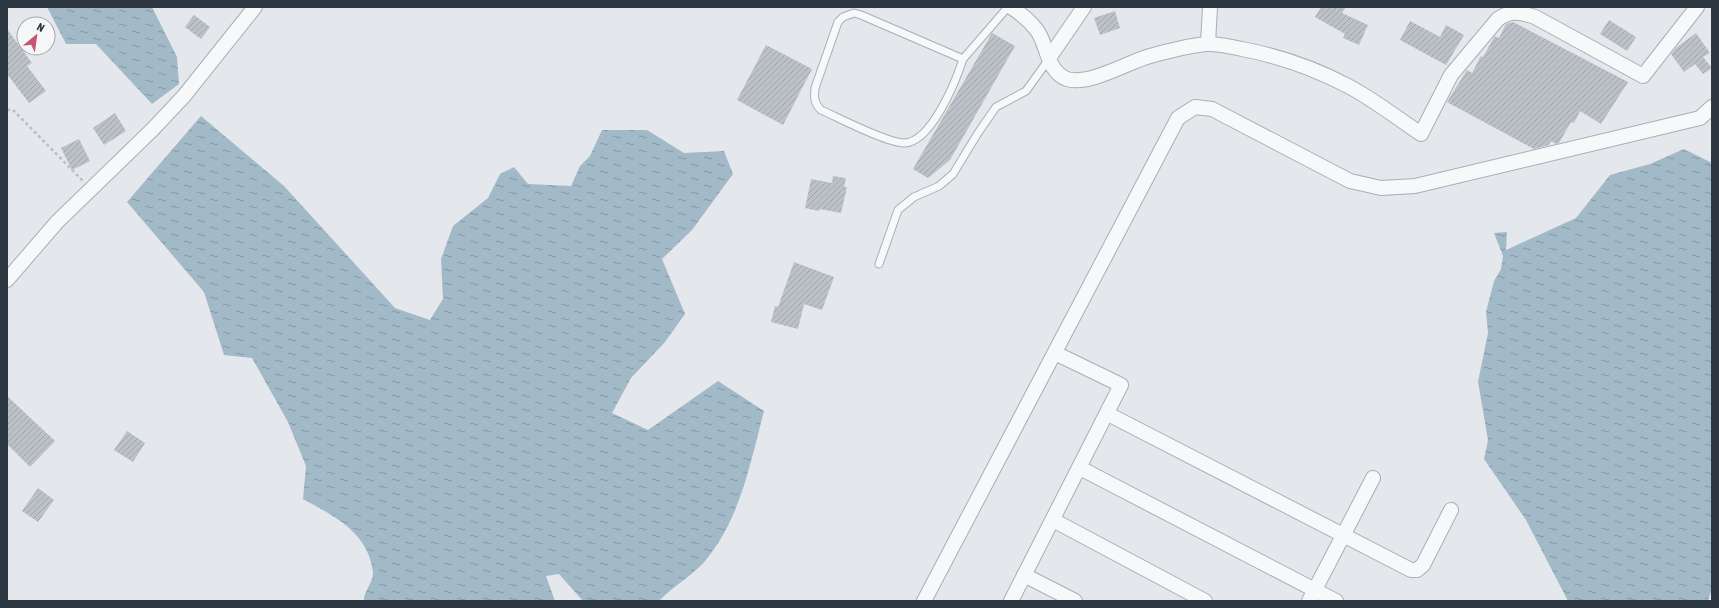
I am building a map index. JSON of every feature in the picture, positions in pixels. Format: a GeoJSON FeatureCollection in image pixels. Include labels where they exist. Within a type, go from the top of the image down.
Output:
{"type":"FeatureCollection","features":[{"type":"Feature","properties":{"kind":"street"},"geometry":{"type":"LineString","coordinates":[[7,280],[57,222],[152,130],[184,96],[256,7]]}},
{"type":"Feature","properties":{"kind":"street"},"geometry":{"type":"LineString","coordinates":[[1011,7],[1023,15],[1037,30],[1049,58],[1059,74],[1068,79],[1079,80],[1099,75],[1148,56],[1208,44],[1263,52],[1308,68],[1348,86],[1421,134],[1451,75],[1498,19],[1508,13],[1520,12],[1534,17],[1643,76],[1697,7]]}},
{"type":"Feature","properties":{"kind":"street"},"geometry":{"type":"LineString","coordinates":[[1049,58],[1084,7]]}},
{"type":"Feature","properties":{"kind":"street"},"geometry":{"type":"LineString","coordinates":[[1208,44],[1210,7]]}},
{"type":"Feature","properties":{"kind":"street"},"geometry":{"type":"LineString","coordinates":[[924,601],[1178,118],[1195,107],[1212,108],[1350,181],[1381,188],[1415,186],[1700,118],[1712,108]]}},
{"type":"Feature","properties":{"kind":"street"},"geometry":{"type":"LineString","coordinates":[[1011,601],[1121,386],[1055,353]]}},
{"type":"Feature","properties":{"kind":"street"},"geometry":{"type":"LineString","coordinates":[[1108,414],[1344,534],[1411,570],[1417,570],[1423,565],[1451,510]]}},
{"type":"Feature","properties":{"kind":"street"},"geometry":{"type":"LineString","coordinates":[[1080,468],[1312,595],[1336,601]]}},
{"type":"Feature","properties":{"kind":"street"},"geometry":{"type":"LineString","coordinates":[[1312,595],[1374,478]]}},
{"type":"Feature","properties":{"kind":"street"},"geometry":{"type":"LineString","coordinates":[[1053,520],[1205,601]]}},
{"type":"Feature","properties":{"kind":"street"},"geometry":{"type":"LineString","coordinates":[[1024,574],[1075,601]]}},
{"type":"Feature","properties":{"kind":"lane"},"geometry":{"type":"LineString","coordinates":[[963,59],[861,15],[849,14],[838,22],[829,45],[815,88],[814,97],[816,105],[821,110],[891,141],[910,143],[915,141],[932,124],[948,96],[963,59],[1008,7]]}},
{"type":"Feature","properties":{"kind":"lane"},"geometry":{"type":"LineString","coordinates":[[879,264],[898,210],[902,205],[914,196],[939,186],[953,174],[978,132],[996,107],[1026,91],[1049,58]]}},
{"type":"Feature","properties":{"kind":"path"},"geometry":{"type":"LineString","coordinates":[[7,110],[14,110],[90,189]]}},
{"type":"Feature","properties":{"kind":"water"},"geometry":{"type":"Polygon","coordinates":[[[47,7],[152,7],[177,57],[179,84],[152,104],[96,44],[66,44],[56,25],[56,16],[52,16],[47,7]]]}},
{"type":"Feature","properties":{"kind":"water"},"geometry":{"type":"Polygon","coordinates":[[[201,116],[284,186],[395,308],[430,320],[443,299],[441,259],[453,226],[488,198],[500,174],[514,167],[528,184],[571,186],[580,166],[590,156],[602,130],[647,130],[684,153],[724,151],[733,174],[692,230],[662,259],[685,314],[665,342],[631,378],[612,413],[648,430],[718,381],[764,411],[744,486],[737,505],[720,540],[704,562],[659,601],[583,601],[559,574],[546,576],[555,601],[364,601],[373,572],[370,558],[364,546],[348,527],[303,499],[306,466],[288,422],[252,358],[224,355],[204,292],[127,202],[201,116]]]}},
{"type":"Feature","properties":{"kind":"water"},"geometry":{"type":"Polygon","coordinates":[[[1684,149],[1712,163],[1712,588],[1708,601],[1568,601],[1526,520],[1484,459],[1488,440],[1478,382],[1488,333],[1486,312],[1494,281],[1501,269],[1503,256],[1494,233],[1507,232],[1506,250],[1576,218],[1610,175],[1650,164],[1684,149]]]}},
{"type":"Feature","properties":{"kind":"building"},"geometry":{"type":"Polygon","coordinates":[[[1321,7],[1346,7],[1342,13],[1368,25],[1359,45],[1343,38],[1345,34],[1315,17],[1321,7]]]}},
{"type":"Feature","properties":{"kind":"building"},"geometry":{"type":"Polygon","coordinates":[[[1115,11],[1120,28],[1100,35],[1094,18],[1115,11]]]}},
{"type":"Feature","properties":{"kind":"building"},"geometry":{"type":"Polygon","coordinates":[[[194,15],[210,27],[201,39],[185,27],[194,15]]]}},
{"type":"Feature","properties":{"kind":"building"},"geometry":{"type":"Polygon","coordinates":[[[1609,20],[1636,37],[1627,51],[1600,34],[1609,20]]]}},
{"type":"Feature","properties":{"kind":"building"},"geometry":{"type":"Polygon","coordinates":[[[1410,21],[1440,37],[1446,25],[1464,35],[1446,65],[1400,40],[1410,21]]]}},
{"type":"Feature","properties":{"kind":"building"},"geometry":{"type":"Polygon","coordinates":[[[1513,22],[1628,82],[1601,124],[1580,111],[1574,123],[1571,122],[1559,143],[1556,144],[1551,141],[1549,145],[1534,149],[1447,102],[1467,70],[1472,73],[1481,56],[1483,57],[1495,36],[1499,38],[1506,24],[1513,22]]]}},
{"type":"Feature","properties":{"kind":"building"},"geometry":{"type":"Polygon","coordinates":[[[7,29],[16,41],[16,56],[27,56],[32,63],[27,66],[46,91],[29,103],[7,74],[7,29]]]}},
{"type":"Feature","properties":{"kind":"building"},"geometry":{"type":"Polygon","coordinates":[[[992,33],[1015,46],[950,160],[928,178],[913,169],[992,33]]]}},
{"type":"Feature","properties":{"kind":"building"},"geometry":{"type":"Polygon","coordinates":[[[1696,33],[1710,53],[1703,57],[1712,68],[1703,74],[1695,64],[1684,72],[1671,54],[1676,48],[1696,33]]]}},
{"type":"Feature","properties":{"kind":"building"},"geometry":{"type":"Polygon","coordinates":[[[766,45],[812,69],[783,125],[737,100],[766,45]]]}},
{"type":"Feature","properties":{"kind":"building"},"geometry":{"type":"Polygon","coordinates":[[[115,113],[126,131],[104,145],[93,128],[115,113]]]}},
{"type":"Feature","properties":{"kind":"building"},"geometry":{"type":"Polygon","coordinates":[[[79,139],[90,161],[72,170],[61,148],[79,139]]]}},
{"type":"Feature","properties":{"kind":"building"},"geometry":{"type":"Polygon","coordinates":[[[833,176],[846,178],[844,187],[847,187],[841,213],[805,208],[811,179],[832,183],[833,176]]]}},
{"type":"Feature","properties":{"kind":"building"},"geometry":{"type":"Polygon","coordinates":[[[794,262],[834,277],[822,310],[804,304],[798,329],[771,322],[775,306],[778,307],[794,262]]]}},
{"type":"Feature","properties":{"kind":"building"},"geometry":{"type":"Polygon","coordinates":[[[7,396],[55,441],[30,467],[7,444],[7,396]]]}},
{"type":"Feature","properties":{"kind":"building"},"geometry":{"type":"Polygon","coordinates":[[[127,431],[145,443],[133,462],[114,450],[127,431]]]}},
{"type":"Feature","properties":{"kind":"building"},"geometry":{"type":"Polygon","coordinates":[[[38,488],[54,500],[38,522],[22,511],[38,488]]]}}]}
